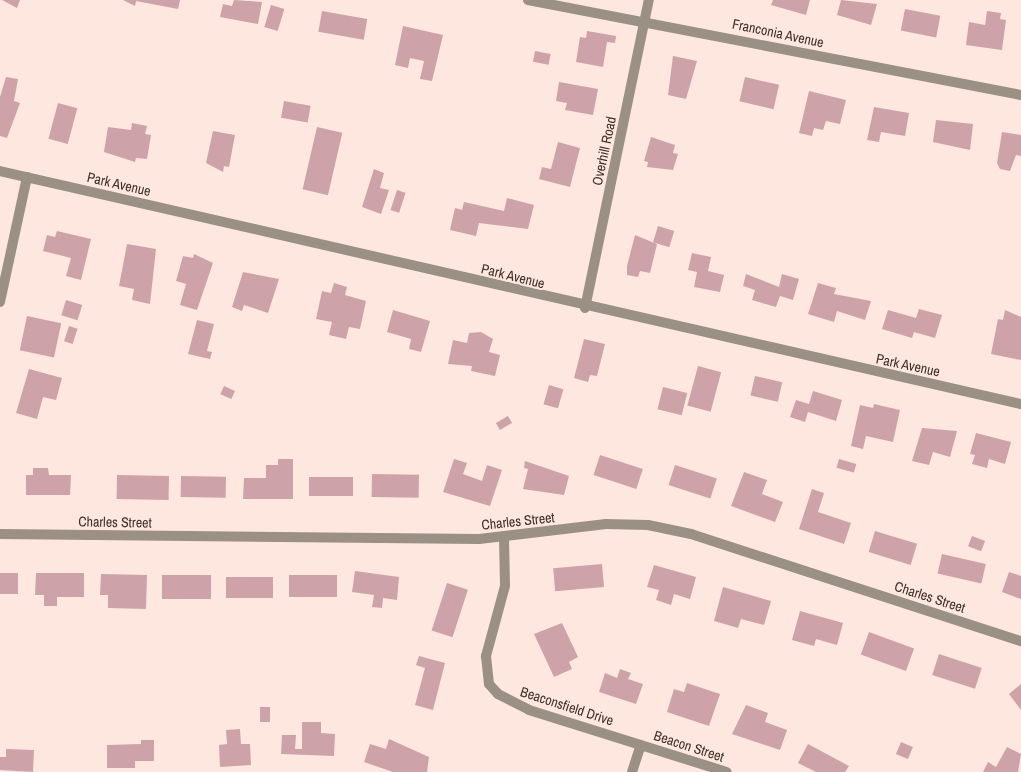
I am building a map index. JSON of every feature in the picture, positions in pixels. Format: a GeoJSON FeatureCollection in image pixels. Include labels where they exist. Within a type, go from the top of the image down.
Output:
{"type":"FeatureCollection","features":[{"type":"Feature","properties":{"kind":"street","name":"Franconia Avenue"},"geometry":{"type":"LineString","coordinates":[[528,0],[1021,95]]}},
{"type":"Feature","properties":{"kind":"street","name":"Overhill Road"},"geometry":{"type":"LineString","coordinates":[[585,308],[650,0]]}},
{"type":"Feature","properties":{"kind":"street","name":"Park Avenue"},"geometry":{"type":"LineString","coordinates":[[0,171],[585,308],[1021,404]]}},
{"type":"Feature","properties":{"kind":"street"},"geometry":{"type":"LineString","coordinates":[[0,302],[27,177]]}},
{"type":"Feature","properties":{"kind":"street","name":"Charles Street"},"geometry":{"type":"LineString","coordinates":[[0,534],[504,538],[606,524],[671,529],[1021,641]]}},
{"type":"Feature","properties":{"kind":"street","name":"Beaconsfield Drive"},"geometry":{"type":"LineString","coordinates":[[504,538],[508,569],[486,656],[489,684],[513,704],[641,745]]}},
{"type":"Feature","properties":{"kind":"street","name":"Beacon Street"},"geometry":{"type":"LineString","coordinates":[[632,772],[641,745],[727,772]]}},
{"type":"Feature","properties":{"kind":"building"},"geometry":{"type":"Polygon","coordinates":[[[2,0],[20,0],[17,8],[2,0]]]}},
{"type":"Feature","properties":{"kind":"building"},"geometry":{"type":"Polygon","coordinates":[[[123,0],[180,0],[178,9],[136,1],[135,6],[123,0]]]}},
{"type":"Feature","properties":{"kind":"building"},"geometry":{"type":"Polygon","coordinates":[[[234,0],[262,2],[258,24],[220,17],[223,4],[232,6],[234,0]]]}},
{"type":"Feature","properties":{"kind":"building"},"geometry":{"type":"Polygon","coordinates":[[[773,0],[810,0],[806,15],[771,5],[773,0]]]}},
{"type":"Feature","properties":{"kind":"building"},"geometry":{"type":"Polygon","coordinates":[[[841,0],[877,4],[871,25],[837,15],[841,0]]]}},
{"type":"Feature","properties":{"kind":"building"},"geometry":{"type":"Polygon","coordinates":[[[271,5],[284,9],[278,31],[264,27],[271,5]]]}},
{"type":"Feature","properties":{"kind":"building"},"geometry":{"type":"Polygon","coordinates":[[[905,9],[940,16],[936,37],[901,31],[905,9]]]}},
{"type":"Feature","properties":{"kind":"building"},"geometry":{"type":"Polygon","coordinates":[[[322,11],[367,19],[364,40],[318,32],[322,11]]]}},
{"type":"Feature","properties":{"kind":"building"},"geometry":{"type":"Polygon","coordinates":[[[987,11],[1001,13],[1000,19],[1006,20],[1002,50],[966,45],[969,22],[985,25],[987,11]]]}},
{"type":"Feature","properties":{"kind":"building"},"geometry":{"type":"Polygon","coordinates":[[[403,26],[443,35],[432,81],[420,79],[424,61],[410,58],[408,68],[395,65],[403,26]]]}},
{"type":"Feature","properties":{"kind":"building"},"geometry":{"type":"Polygon","coordinates":[[[587,31],[616,36],[615,43],[607,42],[603,67],[576,62],[580,37],[586,38],[587,31]]]}},
{"type":"Feature","properties":{"kind":"building"},"geometry":{"type":"Polygon","coordinates":[[[535,51],[551,54],[549,65],[533,62],[535,51]]]}},
{"type":"Feature","properties":{"kind":"building"},"geometry":{"type":"Polygon","coordinates":[[[673,56],[697,61],[686,99],[668,95],[673,56]]]}},
{"type":"Feature","properties":{"kind":"building"},"geometry":{"type":"Polygon","coordinates":[[[6,77],[18,79],[14,101],[20,103],[7,138],[0,136],[0,97],[6,77]]]}},
{"type":"Feature","properties":{"kind":"building"},"geometry":{"type":"Polygon","coordinates":[[[745,77],[779,85],[773,109],[739,101],[745,77]]]}},
{"type":"Feature","properties":{"kind":"building"},"geometry":{"type":"Polygon","coordinates":[[[559,82],[598,89],[593,115],[565,110],[567,103],[556,101],[559,82]]]}},
{"type":"Feature","properties":{"kind":"building"},"geometry":{"type":"Polygon","coordinates":[[[809,91],[846,100],[840,124],[826,121],[823,130],[814,128],[812,136],[799,133],[809,91]]]}},
{"type":"Feature","properties":{"kind":"building"},"geometry":{"type":"Polygon","coordinates":[[[284,101],[311,106],[308,122],[281,118],[284,101]]]}},
{"type":"Feature","properties":{"kind":"building"},"geometry":{"type":"Polygon","coordinates":[[[58,103],[77,108],[68,144],[48,139],[58,103]]]}},
{"type":"Feature","properties":{"kind":"building"},"geometry":{"type":"Polygon","coordinates":[[[874,107],[909,113],[905,136],[881,132],[879,142],[867,140],[874,107]]]}},
{"type":"Feature","properties":{"kind":"building"},"geometry":{"type":"Polygon","coordinates":[[[936,120],[973,124],[970,150],[933,142],[936,120]]]}},
{"type":"Feature","properties":{"kind":"building"},"geometry":{"type":"Polygon","coordinates":[[[132,123],[147,126],[145,134],[151,135],[147,159],[136,158],[135,162],[104,152],[108,127],[131,130],[132,123]]]}},
{"type":"Feature","properties":{"kind":"building"},"geometry":{"type":"Polygon","coordinates":[[[317,127],[342,133],[328,195],[303,189],[317,127]]]}},
{"type":"Feature","properties":{"kind":"building"},"geometry":{"type":"Polygon","coordinates":[[[213,131],[235,135],[229,167],[224,166],[223,172],[206,163],[213,131]]]}},
{"type":"Feature","properties":{"kind":"building"},"geometry":{"type":"Polygon","coordinates":[[[1002,132],[1021,135],[1021,156],[1016,155],[1010,171],[1000,169],[997,163],[1002,132]]]}},
{"type":"Feature","properties":{"kind":"building"},"geometry":{"type":"Polygon","coordinates":[[[651,137],[675,145],[673,153],[678,154],[673,170],[647,167],[648,162],[644,161],[651,137]]]}},
{"type":"Feature","properties":{"kind":"building"},"geometry":{"type":"Polygon","coordinates":[[[558,142],[580,148],[570,187],[539,179],[542,167],[551,169],[558,142]]]}},
{"type":"Feature","properties":{"kind":"building"},"geometry":{"type":"Polygon","coordinates":[[[374,169],[384,173],[380,188],[389,190],[381,214],[362,207],[374,169]]]}},
{"type":"Feature","properties":{"kind":"building"},"geometry":{"type":"Polygon","coordinates":[[[397,190],[406,193],[399,213],[391,210],[397,190]]]}},
{"type":"Feature","properties":{"kind":"building"},"geometry":{"type":"Polygon","coordinates":[[[507,198],[534,205],[528,229],[479,223],[476,236],[450,230],[455,208],[462,210],[464,202],[504,211],[507,198]]]}},
{"type":"Feature","properties":{"kind":"building"},"geometry":{"type":"Polygon","coordinates":[[[658,226],[674,231],[669,247],[653,242],[658,226]]]}},
{"type":"Feature","properties":{"kind":"building"},"geometry":{"type":"Polygon","coordinates":[[[57,231],[91,239],[81,280],[66,276],[71,258],[43,251],[47,235],[55,237],[57,231]]]}},
{"type":"Feature","properties":{"kind":"building"},"geometry":{"type":"Polygon","coordinates":[[[635,235],[657,244],[650,273],[640,271],[638,277],[627,275],[627,266],[635,235]]]}},
{"type":"Feature","properties":{"kind":"building"},"geometry":{"type":"Polygon","coordinates":[[[127,244],[156,249],[150,304],[132,300],[134,289],[119,286],[127,244]]]}},
{"type":"Feature","properties":{"kind":"building"},"geometry":{"type":"Polygon","coordinates":[[[692,253],[711,257],[708,271],[724,275],[720,292],[694,287],[697,272],[688,270],[692,253]]]}},
{"type":"Feature","properties":{"kind":"building"},"geometry":{"type":"Polygon","coordinates":[[[194,254],[213,263],[197,310],[180,305],[186,284],[176,281],[183,256],[193,258],[194,254]]]}},
{"type":"Feature","properties":{"kind":"building"},"geometry":{"type":"Polygon","coordinates":[[[243,272],[279,279],[268,313],[244,305],[242,311],[232,307],[243,272]]]}},
{"type":"Feature","properties":{"kind":"building"},"geometry":{"type":"Polygon","coordinates":[[[746,274],[779,287],[782,274],[799,279],[793,300],[780,296],[776,307],[752,300],[755,290],[743,286],[746,274]]]}},
{"type":"Feature","properties":{"kind":"building"},"geometry":{"type":"Polygon","coordinates":[[[334,283],[347,287],[345,295],[366,301],[360,329],[349,327],[346,339],[329,335],[332,322],[316,319],[322,291],[331,293],[334,283]]]}},
{"type":"Feature","properties":{"kind":"building"},"geometry":{"type":"Polygon","coordinates":[[[818,283],[836,288],[834,294],[871,301],[865,320],[837,311],[834,322],[808,314],[818,283]]]}},
{"type":"Feature","properties":{"kind":"building"},"geometry":{"type":"Polygon","coordinates":[[[66,300],[82,305],[78,320],[61,315],[66,300]]]}},
{"type":"Feature","properties":{"kind":"building"},"geometry":{"type":"Polygon","coordinates":[[[919,309],[942,315],[935,338],[914,332],[912,338],[882,329],[888,310],[916,318],[919,309]]]}},
{"type":"Feature","properties":{"kind":"building"},"geometry":{"type":"Polygon","coordinates":[[[393,310],[430,321],[421,352],[409,349],[411,339],[387,332],[393,310]]]}},
{"type":"Feature","properties":{"kind":"building"},"geometry":{"type":"Polygon","coordinates":[[[1005,310],[1021,317],[1021,360],[991,354],[998,319],[1003,320],[1005,310]]]}},
{"type":"Feature","properties":{"kind":"building"},"geometry":{"type":"Polygon","coordinates":[[[27,316],[61,323],[54,358],[20,350],[27,316]]]}},
{"type":"Feature","properties":{"kind":"building"},"geometry":{"type":"Polygon","coordinates":[[[197,320],[214,324],[207,351],[212,352],[210,359],[188,354],[197,320]]]}},
{"type":"Feature","properties":{"kind":"building"},"geometry":{"type":"Polygon","coordinates":[[[69,326],[78,329],[73,344],[64,341],[69,326]]]}},
{"type":"Feature","properties":{"kind":"building"},"geometry":{"type":"Polygon","coordinates":[[[481,332],[493,339],[489,352],[500,355],[495,376],[471,371],[472,366],[448,364],[453,340],[467,343],[469,333],[481,332]]]}},
{"type":"Feature","properties":{"kind":"building"},"geometry":{"type":"Polygon","coordinates":[[[584,339],[605,344],[597,376],[590,375],[588,382],[574,378],[584,339]]]}},
{"type":"Feature","properties":{"kind":"building"},"geometry":{"type":"Polygon","coordinates":[[[698,366],[721,372],[711,412],[687,406],[698,366]]]}},
{"type":"Feature","properties":{"kind":"building"},"geometry":{"type":"Polygon","coordinates":[[[29,369],[62,378],[56,400],[43,397],[37,419],[16,413],[29,369]]]}},
{"type":"Feature","properties":{"kind":"building"},"geometry":{"type":"Polygon","coordinates":[[[755,376],[782,382],[778,402],[751,395],[755,376]]]}},
{"type":"Feature","properties":{"kind":"building"},"geometry":{"type":"Polygon","coordinates":[[[549,385],[563,389],[558,408],[543,404],[549,385]]]}},
{"type":"Feature","properties":{"kind":"building"},"geometry":{"type":"Polygon","coordinates":[[[224,386],[235,391],[231,399],[220,394],[224,386]]]}},
{"type":"Feature","properties":{"kind":"building"},"geometry":{"type":"Polygon","coordinates":[[[663,387],[687,393],[682,415],[657,409],[663,387]]]}},
{"type":"Feature","properties":{"kind":"building"},"geometry":{"type":"Polygon","coordinates":[[[813,391],[842,400],[836,421],[808,412],[805,422],[790,417],[796,400],[809,404],[813,391]]]}},
{"type":"Feature","properties":{"kind":"building"},"geometry":{"type":"Polygon","coordinates":[[[874,404],[900,410],[893,442],[866,436],[863,449],[851,446],[860,405],[873,408],[874,404]]]}},
{"type":"Feature","properties":{"kind":"building"},"geometry":{"type":"Polygon","coordinates":[[[508,416],[512,423],[500,430],[496,423],[508,416]]]}},
{"type":"Feature","properties":{"kind":"building"},"geometry":{"type":"Polygon","coordinates":[[[922,428],[957,431],[950,457],[933,452],[929,465],[912,461],[922,428]]]}},
{"type":"Feature","properties":{"kind":"building"},"geometry":{"type":"Polygon","coordinates":[[[976,433],[1011,442],[1005,464],[989,459],[987,468],[972,464],[975,455],[970,454],[976,433]]]}},
{"type":"Feature","properties":{"kind":"building"},"geometry":{"type":"Polygon","coordinates":[[[600,455],[643,469],[636,489],[594,475],[600,455]]]}},
{"type":"Feature","properties":{"kind":"building"},"geometry":{"type":"Polygon","coordinates":[[[278,459],[293,459],[293,499],[243,499],[244,478],[266,478],[266,465],[278,465],[278,459]]]}},
{"type":"Feature","properties":{"kind":"building"},"geometry":{"type":"Polygon","coordinates":[[[454,459],[467,463],[463,474],[482,481],[487,465],[502,470],[490,506],[443,492],[454,459]]]}},
{"type":"Feature","properties":{"kind":"building"},"geometry":{"type":"Polygon","coordinates":[[[839,459],[856,464],[854,473],[837,468],[839,459]]]}},
{"type":"Feature","properties":{"kind":"building"},"geometry":{"type":"Polygon","coordinates":[[[525,461],[569,476],[564,495],[523,489],[528,469],[524,468],[525,461]]]}},
{"type":"Feature","properties":{"kind":"building"},"geometry":{"type":"Polygon","coordinates":[[[675,465],[717,479],[710,499],[669,485],[675,465]]]}},
{"type":"Feature","properties":{"kind":"building"},"geometry":{"type":"Polygon","coordinates":[[[33,468],[48,468],[49,475],[71,475],[70,495],[26,495],[26,475],[33,475],[33,468]]]}},
{"type":"Feature","properties":{"kind":"building"},"geometry":{"type":"Polygon","coordinates":[[[744,472],[767,480],[762,494],[783,502],[775,522],[731,506],[744,472]]]}},
{"type":"Feature","properties":{"kind":"building"},"geometry":{"type":"Polygon","coordinates":[[[372,474],[419,475],[419,498],[372,497],[372,474]]]}},
{"type":"Feature","properties":{"kind":"building"},"geometry":{"type":"Polygon","coordinates":[[[117,475],[169,476],[169,500],[117,499],[117,475]]]}},
{"type":"Feature","properties":{"kind":"building"},"geometry":{"type":"Polygon","coordinates":[[[181,476],[226,477],[226,498],[181,497],[181,476]]]}},
{"type":"Feature","properties":{"kind":"building"},"geometry":{"type":"Polygon","coordinates":[[[309,477],[353,477],[353,496],[309,496],[309,477]]]}},
{"type":"Feature","properties":{"kind":"building"},"geometry":{"type":"Polygon","coordinates":[[[812,489],[824,493],[818,512],[851,523],[844,544],[799,529],[812,489]]]}},
{"type":"Feature","properties":{"kind":"building"},"geometry":{"type":"Polygon","coordinates":[[[875,531],[917,544],[911,565],[869,552],[875,531]]]}},
{"type":"Feature","properties":{"kind":"building"},"geometry":{"type":"Polygon","coordinates":[[[972,536],[985,541],[981,551],[968,546],[972,536]]]}},
{"type":"Feature","properties":{"kind":"building"},"geometry":{"type":"Polygon","coordinates":[[[942,554],[986,564],[981,584],[938,573],[942,554]]]}},
{"type":"Feature","properties":{"kind":"building"},"geometry":{"type":"Polygon","coordinates":[[[602,564],[604,587],[555,591],[553,568],[602,564]]]}},
{"type":"Feature","properties":{"kind":"building"},"geometry":{"type":"Polygon","coordinates":[[[654,565],[696,577],[690,599],[674,594],[671,605],[656,600],[659,590],[647,587],[654,565]]]}},
{"type":"Feature","properties":{"kind":"building"},"geometry":{"type":"Polygon","coordinates":[[[355,571],[399,577],[397,600],[383,598],[382,608],[372,607],[374,595],[352,592],[355,571]]]}},
{"type":"Feature","properties":{"kind":"building"},"geometry":{"type":"Polygon","coordinates":[[[1009,572],[1021,576],[1021,599],[1002,592],[1009,572]]]}},
{"type":"Feature","properties":{"kind":"building"},"geometry":{"type":"Polygon","coordinates":[[[0,573],[18,573],[18,594],[0,594],[0,573]]]}},
{"type":"Feature","properties":{"kind":"building"},"geometry":{"type":"Polygon","coordinates":[[[36,573],[84,573],[84,597],[57,597],[57,606],[44,606],[44,595],[35,595],[36,573]]]}},
{"type":"Feature","properties":{"kind":"building"},"geometry":{"type":"Polygon","coordinates":[[[101,574],[147,575],[146,609],[108,608],[108,595],[100,595],[101,574]]]}},
{"type":"Feature","properties":{"kind":"building"},"geometry":{"type":"Polygon","coordinates":[[[162,575],[211,575],[211,599],[162,599],[162,575]]]}},
{"type":"Feature","properties":{"kind":"building"},"geometry":{"type":"Polygon","coordinates":[[[289,575],[337,575],[337,597],[289,597],[289,575]]]}},
{"type":"Feature","properties":{"kind":"building"},"geometry":{"type":"Polygon","coordinates":[[[226,577],[273,577],[273,598],[226,598],[226,577]]]}},
{"type":"Feature","properties":{"kind":"building"},"geometry":{"type":"Polygon","coordinates":[[[447,583],[468,590],[452,637],[432,631],[447,583]]]}},
{"type":"Feature","properties":{"kind":"building"},"geometry":{"type":"Polygon","coordinates":[[[723,587],[771,601],[764,625],[741,619],[738,628],[714,621],[723,587]]]}},
{"type":"Feature","properties":{"kind":"building"},"geometry":{"type":"Polygon","coordinates":[[[800,611],[843,623],[837,645],[816,639],[814,646],[792,640],[800,611]]]}},
{"type":"Feature","properties":{"kind":"building"},"geometry":{"type":"Polygon","coordinates":[[[562,623],[578,657],[569,662],[572,669],[554,677],[534,634],[562,623]]]}},
{"type":"Feature","properties":{"kind":"building"},"geometry":{"type":"Polygon","coordinates":[[[869,632],[914,648],[906,671],[861,655],[869,632]]]}},
{"type":"Feature","properties":{"kind":"building"},"geometry":{"type":"Polygon","coordinates":[[[939,654],[982,668],[975,689],[932,675],[939,654]]]}},
{"type":"Feature","properties":{"kind":"building"},"geometry":{"type":"Polygon","coordinates":[[[419,656],[445,663],[433,710],[415,705],[425,668],[416,665],[419,656]]]}},
{"type":"Feature","properties":{"kind":"building"},"geometry":{"type":"Polygon","coordinates":[[[620,669],[631,673],[628,679],[643,684],[636,704],[599,692],[605,673],[617,678],[620,669]]]}},
{"type":"Feature","properties":{"kind":"building"},"geometry":{"type":"Polygon","coordinates":[[[687,683],[720,694],[709,726],[667,712],[674,689],[684,692],[687,683]]]}},
{"type":"Feature","properties":{"kind":"building"},"geometry":{"type":"Polygon","coordinates":[[[1021,684],[1021,710],[1009,694],[1021,684]]]}},
{"type":"Feature","properties":{"kind":"building"},"geometry":{"type":"Polygon","coordinates":[[[746,705],[768,713],[765,722],[787,730],[780,750],[732,734],[746,705]]]}},
{"type":"Feature","properties":{"kind":"building"},"geometry":{"type":"Polygon","coordinates":[[[260,707],[270,707],[270,722],[260,722],[260,707]]]}},
{"type":"Feature","properties":{"kind":"building"},"geometry":{"type":"Polygon","coordinates":[[[302,722],[321,722],[321,733],[335,734],[334,756],[281,754],[282,735],[296,735],[295,749],[302,749],[302,722]]]}},
{"type":"Feature","properties":{"kind":"building"},"geometry":{"type":"Polygon","coordinates":[[[240,729],[241,744],[250,744],[251,765],[220,767],[219,745],[227,744],[226,730],[240,729]]]}},
{"type":"Feature","properties":{"kind":"building"},"geometry":{"type":"Polygon","coordinates":[[[389,739],[429,757],[427,772],[393,772],[364,762],[370,744],[386,749],[389,739]]]}},
{"type":"Feature","properties":{"kind":"building"},"geometry":{"type":"Polygon","coordinates":[[[141,740],[154,740],[154,761],[135,761],[135,768],[107,768],[107,745],[141,744],[141,740]]]}},
{"type":"Feature","properties":{"kind":"building"},"geometry":{"type":"Polygon","coordinates":[[[901,742],[913,747],[908,759],[896,754],[901,742]]]}},
{"type":"Feature","properties":{"kind":"building"},"geometry":{"type":"Polygon","coordinates":[[[808,744],[849,766],[845,772],[816,772],[798,763],[808,744]]]}},
{"type":"Feature","properties":{"kind":"building"},"geometry":{"type":"Polygon","coordinates":[[[1007,747],[1021,754],[1018,772],[983,772],[988,762],[996,767],[1007,747]]]}},
{"type":"Feature","properties":{"kind":"building"},"geometry":{"type":"Polygon","coordinates":[[[6,749],[34,750],[33,772],[0,770],[0,757],[6,757],[6,749]]]}}]}
